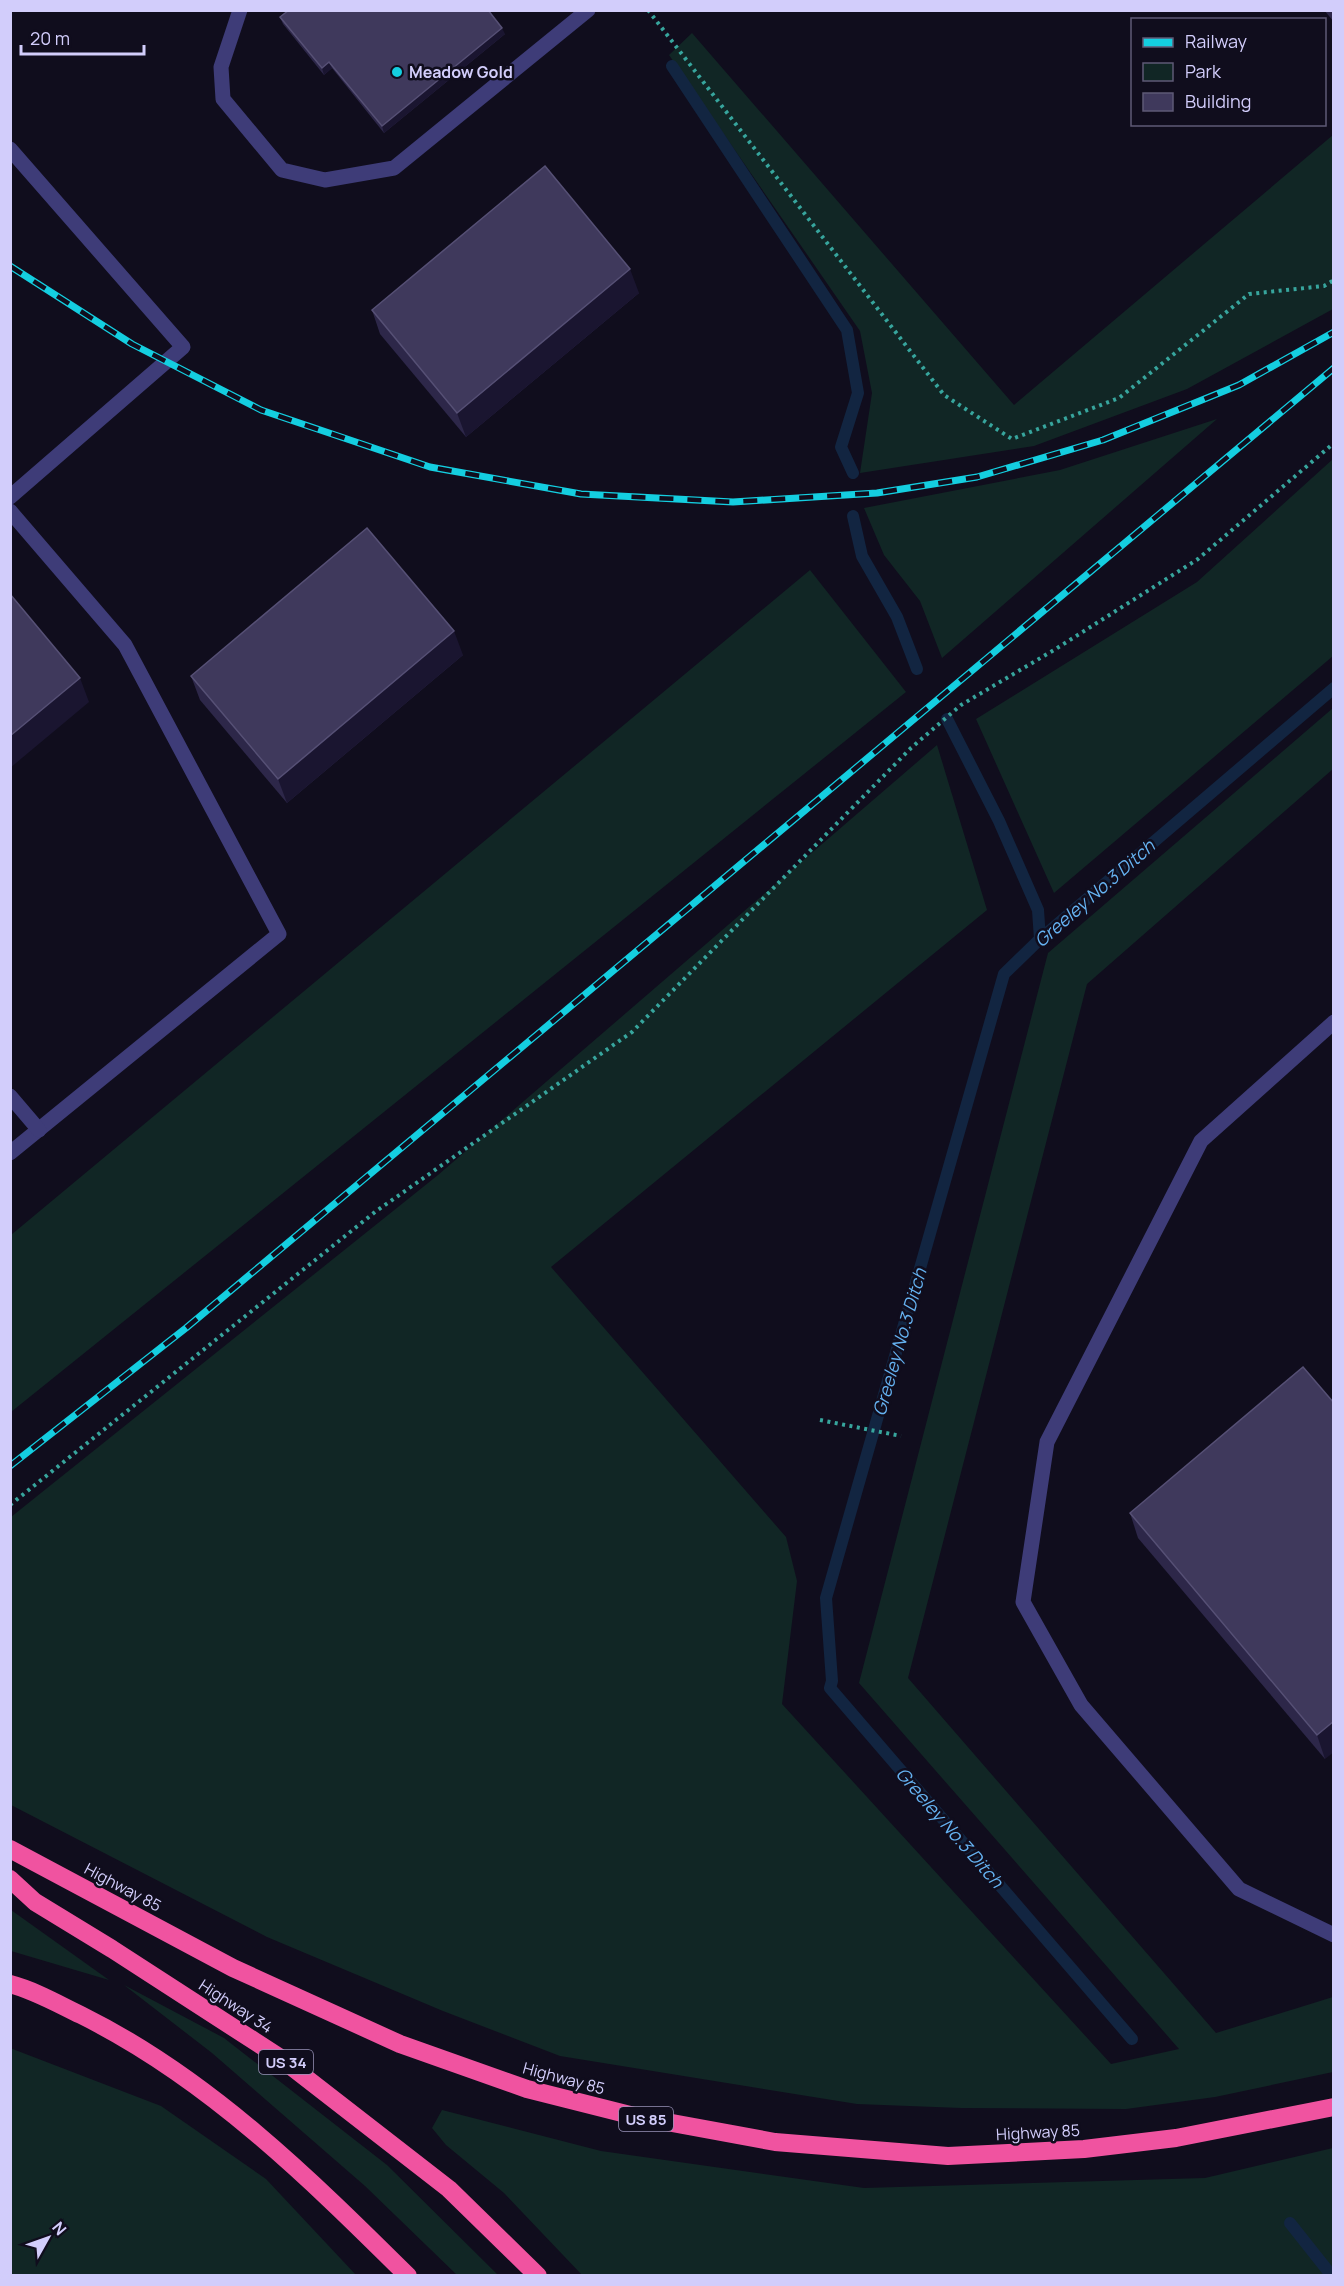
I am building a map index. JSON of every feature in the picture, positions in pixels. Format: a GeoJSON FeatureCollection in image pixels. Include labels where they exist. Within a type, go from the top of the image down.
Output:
{"type":"FeatureCollection","features":[{"type":"Feature","properties":{"kind":"highway","name":"Highway 85"},"geometry":{"type":"LineString","coordinates":[[10,1849],[233,1968],[400,2044],[527,2089],[634,2116],[775,2142],[948,2156],[1084,2149],[1176,2138],[1334,2107]]}},
{"type":"Feature","properties":{"kind":"highway","name":"Highway 34"},"geometry":{"type":"LineString","coordinates":[[10,1879],[35,1902],[279,2057],[449,2189],[538,2276]]}},
{"type":"Feature","properties":{"kind":"highway"},"geometry":{"type":"LineString","coordinates":[[10,1984],[28,1989],[119,2034],[177,2072],[250,2126],[332,2201],[408,2276]]}},
{"type":"Feature","properties":{"kind":"lane"},"geometry":{"type":"LineString","coordinates":[[240,10],[221,67],[223,99],[282,170],[325,180],[394,168],[588,10]]}},
{"type":"Feature","properties":{"kind":"lane"},"geometry":{"type":"LineString","coordinates":[[10,149],[183,347],[10,497]]}},
{"type":"Feature","properties":{"kind":"lane"},"geometry":{"type":"LineString","coordinates":[[10,511],[125,645],[279,934],[10,1153]]}},
{"type":"Feature","properties":{"kind":"lane"},"geometry":{"type":"LineString","coordinates":[[1334,1022],[1201,1141],[1047,1443],[1023,1602],[1081,1704],[1239,1889],[1334,1935]]}},
{"type":"Feature","properties":{"kind":"lane"},"geometry":{"type":"LineString","coordinates":[[10,1096],[39,1130]]}},
{"type":"Feature","properties":{"kind":"path"},"geometry":{"type":"LineString","coordinates":[[648,10],[944,395],[1012,439],[1119,398],[1250,294],[1324,286],[1334,280]]}},
{"type":"Feature","properties":{"kind":"path"},"geometry":{"type":"LineString","coordinates":[[10,1505],[375,1212],[632,1032],[911,748],[961,705],[1054,650],[1198,559],[1334,443]]}},
{"type":"Feature","properties":{"kind":"path"},"geometry":{"type":"LineString","coordinates":[[820,1420],[901,1436]]}},
{"type":"Feature","properties":{"kind":"green space"},"geometry":{"type":"Polygon","coordinates":[[[692,33],[1014,405],[1333,135],[1333,309],[1187,389],[1034,446],[860,473],[872,393],[860,331],[669,55],[692,33]]]}},
{"type":"Feature","properties":{"kind":"green space"},"geometry":{"type":"Polygon","coordinates":[[[1217,419],[942,658],[920,601],[884,555],[864,508],[1060,470],[1217,419]]]}},
{"type":"Feature","properties":{"kind":"green space"},"geometry":{"type":"Polygon","coordinates":[[[1333,459],[1333,656],[1054,893],[976,719],[1197,582],[1333,459]]]}},
{"type":"Feature","properties":{"kind":"green space"},"geometry":{"type":"Polygon","coordinates":[[[810,570],[906,692],[11,1412],[11,1235],[810,570]]]}},
{"type":"Feature","properties":{"kind":"green space"},"geometry":{"type":"Polygon","coordinates":[[[1333,708],[1333,769],[1087,984],[908,1678],[1216,2033],[1333,1997],[1333,2072],[1215,2097],[1126,2109],[961,2108],[857,2104],[560,2056],[443,2011],[267,1937],[11,1805],[11,1517],[438,1175],[937,745],[987,910],[551,1267],[786,1537],[797,1581],[782,1704],[1111,2064],[1179,2049],[859,1683],[1048,953],[1333,708]]]}},
{"type":"Feature","properties":{"kind":"green space"},"geometry":{"type":"Polygon","coordinates":[[[11,1910],[109,1980],[11,1951],[11,1910]]]}},
{"type":"Feature","properties":{"kind":"green space"},"geometry":{"type":"Polygon","coordinates":[[[124,1985],[224,2038],[387,2165],[498,2275],[457,2275],[365,2186],[212,2053],[124,1985]]]}},
{"type":"Feature","properties":{"kind":"green space"},"geometry":{"type":"Polygon","coordinates":[[[10,2048],[161,2106],[266,2179],[356,2275],[11,2275],[10,2048]]]}},
{"type":"Feature","properties":{"kind":"green space"},"geometry":{"type":"Polygon","coordinates":[[[442,2110],[601,2151],[864,2188],[1205,2178],[1333,2148],[1333,2275],[582,2275],[504,2193],[446,2145],[432,2128],[442,2110]]]}},
{"type":"Feature","properties":{"kind":"building","name":"Meadow Gold"},"geometry":{"type":"Polygon","coordinates":[[[289,10],[488,10],[502,28],[382,126],[329,62],[322,68],[280,17],[289,10]]]}},
{"type":"Feature","properties":{"kind":"building"},"geometry":{"type":"Polygon","coordinates":[[[545,166],[630,269],[457,413],[372,310],[545,166]]]}},
{"type":"Feature","properties":{"kind":"building"},"geometry":{"type":"Polygon","coordinates":[[[367,528],[454,631],[278,779],[191,676],[367,528]]]}},
{"type":"Feature","properties":{"kind":"building"},"geometry":{"type":"Polygon","coordinates":[[[10,594],[80,678],[10,736],[10,594]]]}},
{"type":"Feature","properties":{"kind":"building"},"geometry":{"type":"Polygon","coordinates":[[[1303,1367],[1334,1403],[1334,1721],[1317,1735],[1130,1513],[1303,1367]]]}},
{"type":"Feature","properties":{"kind":"waterway"},"geometry":{"type":"LineString","coordinates":[[672,66],[847,330],[858,393],[841,447],[853,473]]}},
{"type":"Feature","properties":{"kind":"waterway"},"geometry":{"type":"LineString","coordinates":[[853,516],[862,556],[897,617],[917,669]]}},
{"type":"Feature","properties":{"kind":"waterway","name":"Greeley No.3 Ditch"},"geometry":{"type":"LineString","coordinates":[[1132,2039],[830,1688],[832,1681],[826,1598],[1004,974],[1040,939],[1334,688]]}},
{"type":"Feature","properties":{"kind":"waterway"},"geometry":{"type":"LineString","coordinates":[[947,719],[999,821],[1038,910],[1040,939]]}},
{"type":"Feature","properties":{"kind":"waterway","name":"Greeley No.3 Ditch"},"geometry":{"type":"LineString","coordinates":[[1290,2223],[1332,2276]]}},
{"type":"Feature","properties":{"kind":"railway"},"geometry":{"type":"LineString","coordinates":[[10,266],[132,344],[261,410],[430,467],[581,494],[733,502],[877,493],[977,477],[1103,440],[1239,385],[1334,332]]}},
{"type":"Feature","properties":{"kind":"railway"},"geometry":{"type":"LineString","coordinates":[[10,1466],[186,1328],[1334,368]]}},
{"type":"Feature","properties":{"kind":"place","name":"Meadow Gold"},"geometry":{"type":"Point","coordinates":[397,72]}}]}
